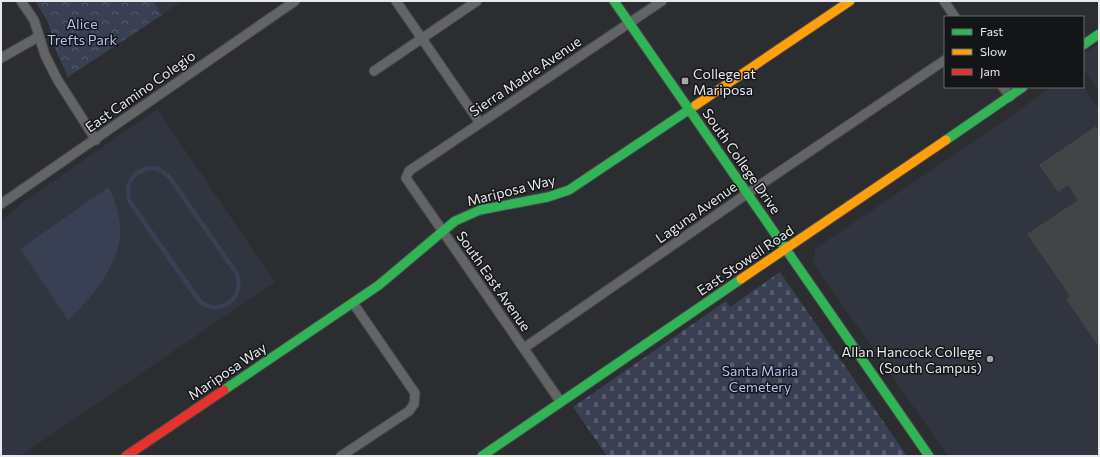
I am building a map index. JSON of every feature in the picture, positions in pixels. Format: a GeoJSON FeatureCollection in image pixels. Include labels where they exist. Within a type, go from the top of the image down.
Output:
{"type":"FeatureCollection","features":[{"type":"Feature","properties":{"kind":"street"},"geometry":{"type":"LineString","coordinates":[[21,1],[34,20],[38,37],[45,55],[57,79],[96,140]]}},
{"type":"Feature","properties":{"kind":"street"},"geometry":{"type":"LineString","coordinates":[[396,1],[480,123]]}},
{"type":"Feature","properties":{"kind":"street"},"geometry":{"type":"LineString","coordinates":[[374,71],[477,1]]}},
{"type":"Feature","properties":{"kind":"street","name":"South College Drive"},"geometry":{"type":"LineString","coordinates":[[614,1],[929,456]]}},
{"type":"Feature","properties":{"kind":"street","name":"Sierra Madre Avenue"},"geometry":{"type":"LineString","coordinates":[[406,178],[409,171],[662,1]]}},
{"type":"Feature","properties":{"kind":"street","name":"Mariposa Way"},"geometry":{"type":"LineString","coordinates":[[126,456],[352,303],[405,263],[455,220],[480,210],[548,197],[568,190],[850,1]]}},
{"type":"Feature","properties":{"kind":"street"},"geometry":{"type":"LineString","coordinates":[[944,1],[954,16]]}},
{"type":"Feature","properties":{"kind":"street","name":"East Camino Colegio"},"geometry":{"type":"LineString","coordinates":[[1,204],[96,140],[288,3]]}},
{"type":"Feature","properties":{"kind":"street"},"geometry":{"type":"LineString","coordinates":[[1084,44],[1099,34]]}},
{"type":"Feature","properties":{"kind":"street"},"geometry":{"type":"LineString","coordinates":[[1,58],[38,37]]}},
{"type":"Feature","properties":{"kind":"street","name":"Laguna Avenue"},"geometry":{"type":"LineString","coordinates":[[524,348],[748,193],[944,61]]}},
{"type":"Feature","properties":{"kind":"street"},"geometry":{"type":"LineString","coordinates":[[1004,88],[1010,97]]}},
{"type":"Feature","properties":{"kind":"street","name":"East Stowell Road"},"geometry":{"type":"LineString","coordinates":[[482,456],[560,401],[919,161],[1023,88]]}},
{"type":"Feature","properties":{"kind":"street","name":"South East Avenue"},"geometry":{"type":"LineString","coordinates":[[406,178],[560,401]]}},
{"type":"Feature","properties":{"kind":"street"},"geometry":{"type":"LineString","coordinates":[[341,456],[409,410],[414,404],[415,393],[352,303]]}},
{"type":"Feature","properties":{"kind":"shaded area"},"geometry":{"type":"Polygon","coordinates":[[[153,1],[182,1],[162,15],[153,1]]]}},
{"type":"Feature","properties":{"kind":"shaded area"},"geometry":{"type":"Polygon","coordinates":[[[1099,43],[1099,92],[1084,70],[1084,53],[1099,43]]]}},
{"type":"Feature","properties":{"kind":"shaded area","name":"Allan Hancock College (South Campus)"},"geometry":{"type":"Polygon","coordinates":[[[1084,87],[1099,109],[1099,456],[948,456],[813,263],[815,249],[1010,117],[1050,88],[1084,87]]]}},
{"type":"Feature","properties":{"kind":"shaded area"},"geometry":{"type":"Polygon","coordinates":[[[157,109],[275,282],[20,456],[1,456],[1,221],[13,212],[19,205],[157,109]]]}},
{"type":"Feature","properties":{"kind":"green space","name":"Alice Trefts Park"},"geometry":{"type":"Polygon","coordinates":[[[35,1],[153,1],[162,15],[68,77],[57,53],[48,22],[35,1]]]}},
{"type":"Feature","properties":{"kind":"green space"},"geometry":{"type":"Polygon","coordinates":[[[145,167],[159,167],[170,174],[239,273],[241,283],[239,292],[230,305],[214,309],[205,307],[197,302],[128,203],[126,196],[127,183],[134,173],[145,167]],[[152,170],[141,173],[137,176],[133,180],[130,190],[132,201],[201,299],[215,305],[221,304],[232,296],[235,290],[237,283],[235,275],[168,179],[161,173],[152,170]]]}},
{"type":"Feature","properties":{"kind":"green space"},"geometry":{"type":"Polygon","coordinates":[[[109,187],[116,205],[120,223],[120,237],[117,250],[105,276],[96,289],[78,311],[68,320],[20,249],[109,187]]]}},
{"type":"Feature","properties":{"kind":"green space","name":"Santa Maria Cemetery"},"geometry":{"type":"Polygon","coordinates":[[[780,272],[907,456],[607,456],[573,407],[726,301],[730,307],[780,272]]]}},
{"type":"Feature","properties":{"kind":"building"},"geometry":{"type":"Polygon","coordinates":[[[1096,126],[1099,131],[1099,347],[1066,299],[1070,296],[1027,234],[1078,200],[1068,185],[1058,192],[1039,165],[1096,126]]]}},
{"type":"Feature","properties":{"kind":"traffic: fast"},"geometry":{"type":"LineString","coordinates":[[614,1],[929,456]]}},
{"type":"Feature","properties":{"kind":"traffic: fast"},"geometry":{"type":"LineString","coordinates":[[1084,44],[1099,34]]}},
{"type":"Feature","properties":{"kind":"traffic: fast"},"geometry":{"type":"LineString","coordinates":[[946,140],[1022,88]]}},
{"type":"Feature","properties":{"kind":"traffic: fast"},"geometry":{"type":"LineString","coordinates":[[224,390],[379,285],[455,221],[480,210],[548,197],[569,190],[696,105]]}},
{"type":"Feature","properties":{"kind":"traffic: fast"},"geometry":{"type":"LineString","coordinates":[[482,456],[741,279]]}},
{"type":"Feature","properties":{"kind":"traffic: slow"},"geometry":{"type":"LineString","coordinates":[[696,105],[850,1]]}},
{"type":"Feature","properties":{"kind":"traffic: slow"},"geometry":{"type":"LineString","coordinates":[[741,279],[946,140]]}},
{"type":"Feature","properties":{"kind":"traffic: jam"},"geometry":{"type":"LineString","coordinates":[[126,456],[224,390]]}},
{"type":"Feature","properties":{"kind":"place","name":"College at Mariposa"},"geometry":{"type":"Point","coordinates":[685,81]}},
{"type":"Feature","properties":{"kind":"place","name":"Allan Hancock College (South Campus)"},"geometry":{"type":"Point","coordinates":[990,359]}}]}
